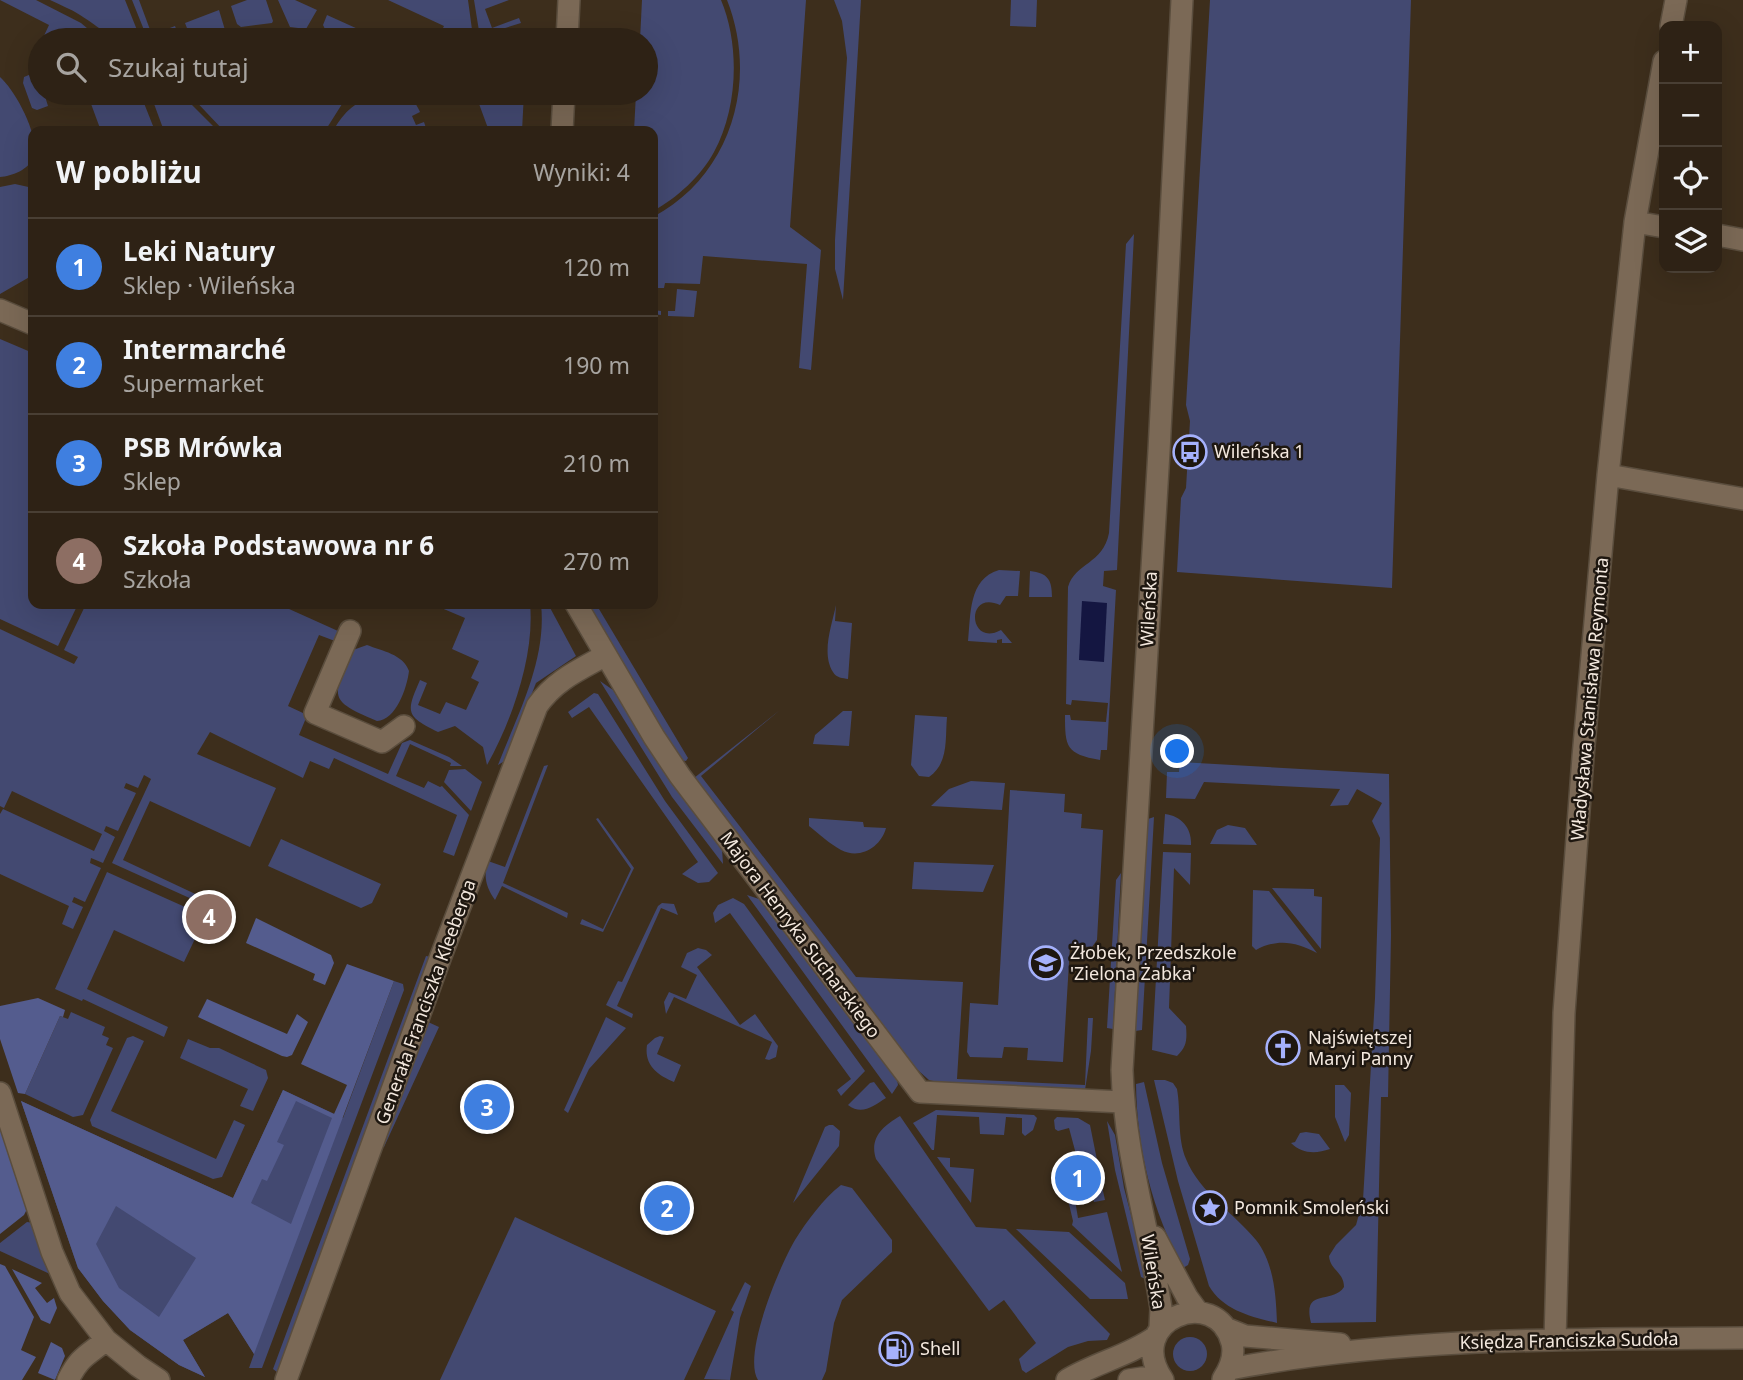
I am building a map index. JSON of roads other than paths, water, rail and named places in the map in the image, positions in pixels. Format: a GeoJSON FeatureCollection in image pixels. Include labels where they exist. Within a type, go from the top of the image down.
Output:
{"type":"FeatureCollection","features":[{"type":"Feature","properties":{"kind":"street"},"geometry":{"type":"LineString","coordinates":[[568,28],[569,0]]}},
{"type":"Feature","properties":{"kind":"street","name":"Wileńska"},"geometry":{"type":"LineString","coordinates":[[1161,1380],[1153,1360],[1161,1308],[1122,1102],[1123,1039],[1182,0]]}},
{"type":"Feature","properties":{"kind":"street"},"geometry":{"type":"LineString","coordinates":[[1672,21],[1675,0]]}},
{"type":"Feature","properties":{"kind":"street","name":"Władysława Stanisława Reymonta"},"geometry":{"type":"LineString","coordinates":[[1555,1340],[1564,1013],[1608,475],[1635,222],[1660,84]]}},
{"type":"Feature","properties":{"kind":"street"},"geometry":{"type":"LineString","coordinates":[[562,126],[563,105]]}},
{"type":"Feature","properties":{"kind":"street"},"geometry":{"type":"LineString","coordinates":[[1635,222],[1659,226]]}},
{"type":"Feature","properties":{"kind":"street"},"geometry":{"type":"LineString","coordinates":[[1722,236],[1743,240]]}},
{"type":"Feature","properties":{"kind":"street"},"geometry":{"type":"LineString","coordinates":[[0,310],[28,322]]}},
{"type":"Feature","properties":{"kind":"street"},"geometry":{"type":"LineString","coordinates":[[1608,475],[1743,499]]}},
{"type":"Feature","properties":{"kind":"street","name":"Majora Henryka Sucharskiego"},"geometry":{"type":"LineString","coordinates":[[579,609],[654,737],[693,794],[920,1092],[1122,1102]]}},
{"type":"Feature","properties":{"kind":"street"},"geometry":{"type":"LineString","coordinates":[[350,631],[316,713],[382,742],[404,726]]}},
{"type":"Feature","properties":{"kind":"street","name":"Generała Franciszka Kleeberga"},"geometry":{"type":"LineString","coordinates":[[286,1380],[441,956],[537,706],[548,691],[565,677],[606,655]]}},
{"type":"Feature","properties":{"kind":"street"},"geometry":{"type":"LineString","coordinates":[[0,1093],[62,1277],[70,1293],[106,1340],[159,1380]]}},
{"type":"Feature","properties":{"kind":"street","name":"Wileńska"},"geometry":{"type":"LineString","coordinates":[[1144,1216],[1187,1297],[1198,1312]]}},
{"type":"Feature","properties":{"kind":"street"},"geometry":{"type":"LineString","coordinates":[[1067,1380],[1088,1368],[1137,1350],[1177,1315],[1198,1312]]}},
{"type":"Feature","properties":{"kind":"street","name":"Księdza Franciszka Sudoła"},"geometry":{"type":"LineString","coordinates":[[1198,1312],[1245,1336],[1394,1347]]}},
{"type":"Feature","properties":{"kind":"street"},"geometry":{"type":"LineString","coordinates":[[1225,1328],[1233,1348],[1225,1377]]}},
{"type":"Feature","properties":{"kind":"street","name":"Księdza Franciszka Sudoła"},"geometry":{"type":"LineString","coordinates":[[1225,1377],[1268,1361],[1394,1347],[1555,1340],[1743,1338]]}},
{"type":"Feature","properties":{"kind":"street"},"geometry":{"type":"LineString","coordinates":[[68,1380],[84,1355],[106,1340]]}},
{"type":"Feature","properties":{"kind":"street"},"geometry":{"type":"LineString","coordinates":[[1129,1380],[1161,1380]]}},
{"type":"Feature","properties":{"kind":"place","name":"Wileńska 1"},"geometry":{"type":"Point","coordinates":[1190,452]}},
{"type":"Feature","properties":{"kind":"place","name":"Szkoła Podstawowa nr 6"},"geometry":{"type":"Point","coordinates":[209,917]}},
{"type":"Feature","properties":{"kind":"place","name":"Żłobek, Przedszkole 'Zielona Żabka'"},"geometry":{"type":"Point","coordinates":[1046,963]}},
{"type":"Feature","properties":{"kind":"place","name":"Najświętszej Maryi Panny"},"geometry":{"type":"Point","coordinates":[1283,1048]}},
{"type":"Feature","properties":{"kind":"place","name":"PSB Mrówka"},"geometry":{"type":"Point","coordinates":[487,1107]}},
{"type":"Feature","properties":{"kind":"place","name":"Leki Natury"},"geometry":{"type":"Point","coordinates":[1078,1178]}},
{"type":"Feature","properties":{"kind":"place","name":"Intermarché"},"geometry":{"type":"Point","coordinates":[667,1208]}},
{"type":"Feature","properties":{"kind":"place","name":"Pomnik Smoleński"},"geometry":{"type":"Point","coordinates":[1210,1208]}},
{"type":"Feature","properties":{"kind":"place","name":"Shell"},"geometry":{"type":"Point","coordinates":[896,1349]}}]}
